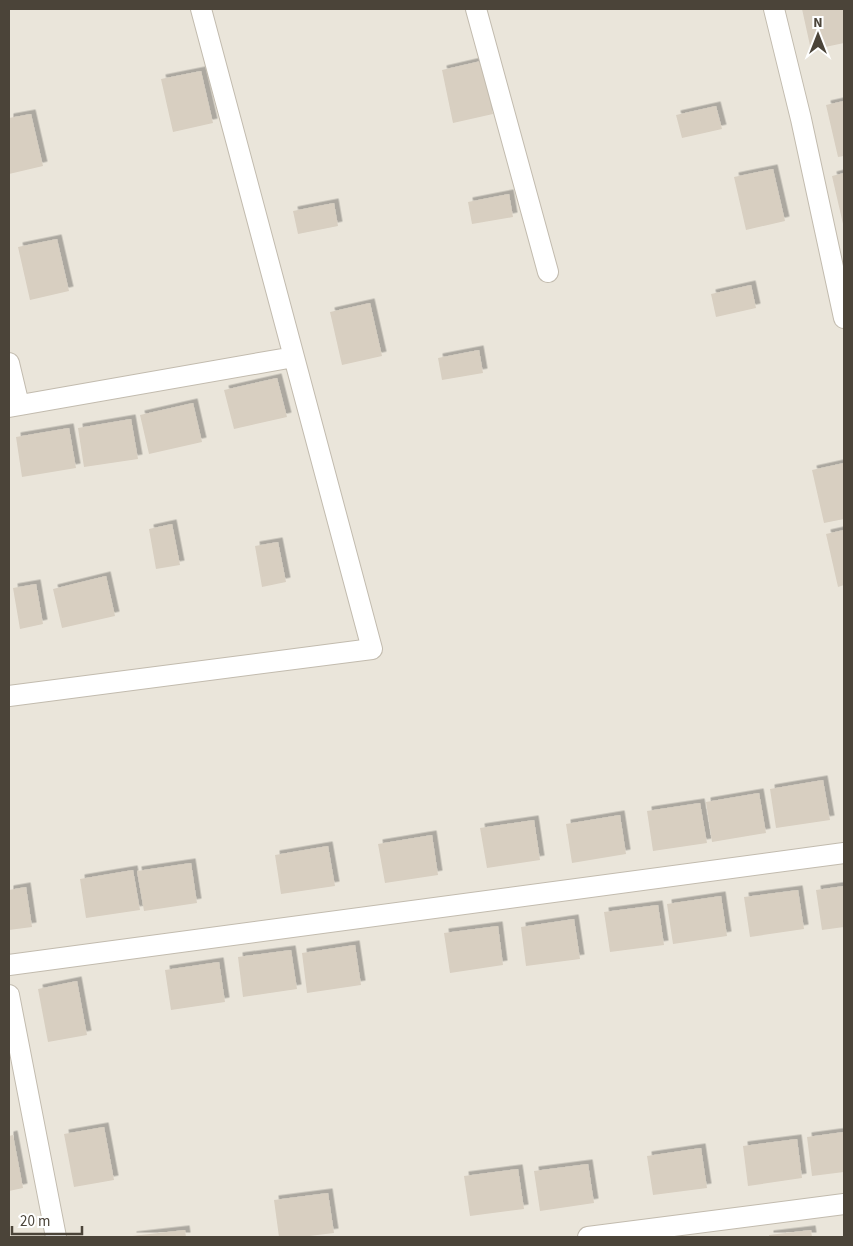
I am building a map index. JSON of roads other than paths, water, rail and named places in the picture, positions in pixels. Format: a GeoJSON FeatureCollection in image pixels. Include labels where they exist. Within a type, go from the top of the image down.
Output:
{"type":"FeatureCollection","features":[{"type":"Feature","properties":{"kind":"street"},"geometry":{"type":"LineString","coordinates":[[9,696],[372,649],[201,9]]}},
{"type":"Feature","properties":{"kind":"street"},"geometry":{"type":"LineString","coordinates":[[476,9],[548,272]]}},
{"type":"Feature","properties":{"kind":"street"},"geometry":{"type":"LineString","coordinates":[[774,9],[844,318]]}},
{"type":"Feature","properties":{"kind":"street"},"geometry":{"type":"LineString","coordinates":[[9,363],[14,406],[294,357]]}},
{"type":"Feature","properties":{"kind":"street"},"geometry":{"type":"LineString","coordinates":[[9,964],[844,853]]}},
{"type":"Feature","properties":{"kind":"street"},"geometry":{"type":"LineString","coordinates":[[9,995],[56,1237]]}},
{"type":"Feature","properties":{"kind":"street"},"geometry":{"type":"LineString","coordinates":[[588,1237],[844,1204]]}}]}
